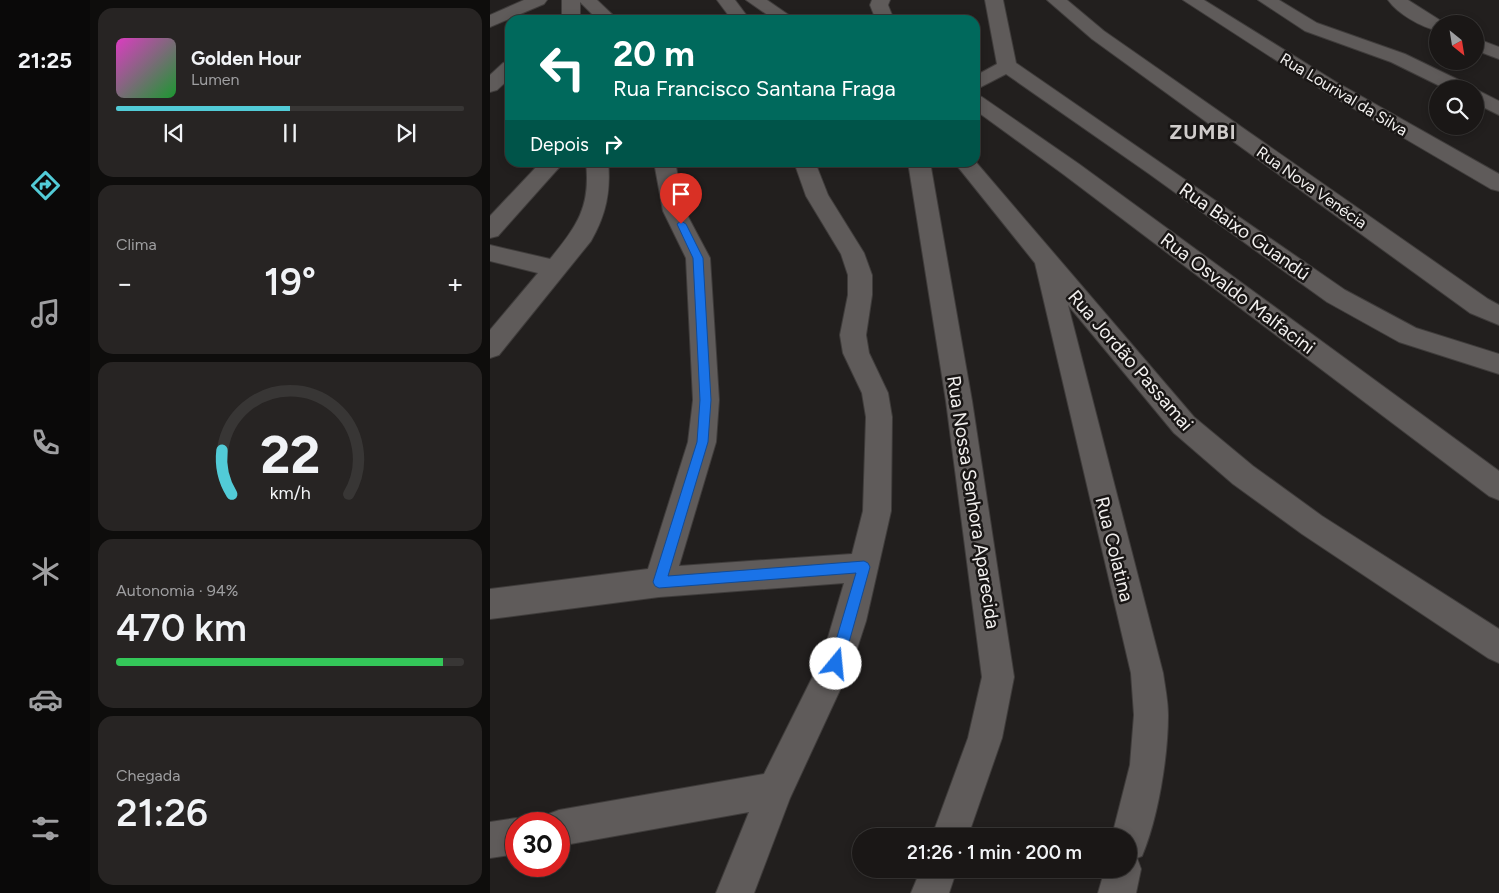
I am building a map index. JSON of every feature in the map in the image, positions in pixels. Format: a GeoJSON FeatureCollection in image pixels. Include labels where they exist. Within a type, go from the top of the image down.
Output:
{"type":"FeatureCollection","features":[{"type":"Feature","properties":{"kind":"street"},"geometry":{"type":"LineString","coordinates":[[505,15],[538,0]]}},
{"type":"Feature","properties":{"kind":"street"},"geometry":{"type":"LineString","coordinates":[[540,15],[544,0]]}},
{"type":"Feature","properties":{"kind":"street"},"geometry":{"type":"LineString","coordinates":[[571,0],[571,15]]}},
{"type":"Feature","properties":{"kind":"street"},"geometry":{"type":"LineString","coordinates":[[587,0],[604,15]]}},
{"type":"Feature","properties":{"kind":"street"},"geometry":{"type":"LineString","coordinates":[[726,0],[737,15]]}},
{"type":"Feature","properties":{"kind":"street"},"geometry":{"type":"LineString","coordinates":[[755,0],[779,15]]}},
{"type":"Feature","properties":{"kind":"street"},"geometry":{"type":"LineString","coordinates":[[881,0],[879,5],[882,15]]}},
{"type":"Feature","properties":{"kind":"street"},"geometry":{"type":"LineString","coordinates":[[980,81],[1007,66],[994,0]]}},
{"type":"Feature","properties":{"kind":"street","name":"Rua Nova Venécia"},"geometry":{"type":"LineString","coordinates":[[1056,0],[1098,35],[1479,306],[1499,316]]}},
{"type":"Feature","properties":{"kind":"street","name":"Rua Lourival da Silva"},"geometry":{"type":"LineString","coordinates":[[1192,0],[1329,86],[1499,184]]}},
{"type":"Feature","properties":{"kind":"street"},"geometry":{"type":"LineString","coordinates":[[1267,0],[1312,27],[1398,58],[1443,80]]}},
{"type":"Feature","properties":{"kind":"street"},"geometry":{"type":"LineString","coordinates":[[1398,0],[1415,14],[1429,21]]}},
{"type":"Feature","properties":{"kind":"street"},"geometry":{"type":"LineString","coordinates":[[490,22],[505,15]]}},
{"type":"Feature","properties":{"kind":"street"},"geometry":{"type":"LineString","coordinates":[[1484,47],[1499,53]]}},
{"type":"Feature","properties":{"kind":"street","name":"Rua Baixo Guandú"},"geometry":{"type":"LineString","coordinates":[[1007,66],[1156,168],[1336,296],[1373,318],[1408,335],[1499,364]]}},
{"type":"Feature","properties":{"kind":"street"},"geometry":{"type":"LineString","coordinates":[[490,86],[505,72]]}},
{"type":"Feature","properties":{"kind":"street"},"geometry":{"type":"LineString","coordinates":[[1484,101],[1499,109]]}},
{"type":"Feature","properties":{"kind":"street","name":"Rua Osvaldo Malfacini"},"geometry":{"type":"LineString","coordinates":[[980,105],[1071,169],[1499,487]]}},
{"type":"Feature","properties":{"kind":"street"},"geometry":{"type":"LineString","coordinates":[[490,230],[549,167]]}},
{"type":"Feature","properties":{"kind":"street"},"geometry":{"type":"LineString","coordinates":[[490,348],[583,235],[593,216],[599,198],[597,167]]}},
{"type":"Feature","properties":{"kind":"street"},"geometry":{"type":"LineString","coordinates":[[659,582],[702,442],[706,400],[698,258],[674,211],[665,167]]}},
{"type":"Feature","properties":{"kind":"street"},"geometry":{"type":"LineString","coordinates":[[735,893],[775,790],[836,664],[864,567],[877,511],[880,444],[879,417],[875,394],[856,353],[853,335],[860,295],[860,275],[852,253],[817,196],[806,167]]}},
{"type":"Feature","properties":{"kind":"street","name":"Rua Nossa Senhora Aparecida"},"geometry":{"type":"LineString","coordinates":[[920,167],[959,401],[998,677],[995,706],[953,828]]}},
{"type":"Feature","properties":{"kind":"street","name":"Rua Jordão Passamai"},"geometry":{"type":"LineString","coordinates":[[968,167],[1184,425],[1243,475],[1312,525],[1499,647]]}},
{"type":"Feature","properties":{"kind":"street"},"geometry":{"type":"LineString","coordinates":[[490,253],[556,269]]}},
{"type":"Feature","properties":{"kind":"street","name":"Rua Colatina"},"geometry":{"type":"LineString","coordinates":[[1044,258],[1147,673],[1151,715],[1147,765],[1132,828]]}},
{"type":"Feature","properties":{"kind":"street"},"geometry":{"type":"LineString","coordinates":[[490,604],[659,582],[864,567]]}},
{"type":"Feature","properties":{"kind":"street"},"geometry":{"type":"LineString","coordinates":[[570,826],[775,790]]}},
{"type":"Feature","properties":{"kind":"street"},"geometry":{"type":"LineString","coordinates":[[490,840],[505,838]]}},
{"type":"Feature","properties":{"kind":"street"},"geometry":{"type":"LineString","coordinates":[[930,893],[936,878]]}},
{"type":"Feature","properties":{"kind":"street"},"geometry":{"type":"LineString","coordinates":[[1117,893],[1121,878]]}},
{"type":"Feature","properties":{"kind":"district","name":"ZUMBI"},"geometry":{"type":"Point","coordinates":[1203,132]}},
{"type":"Feature","properties":{"kind":"route"},"geometry":{"type":"LineString","coordinates":[[681,224],[698,258],[701,282],[706,400],[702,442],[659,582],[864,567],[850,621],[836,664]]}}]}
